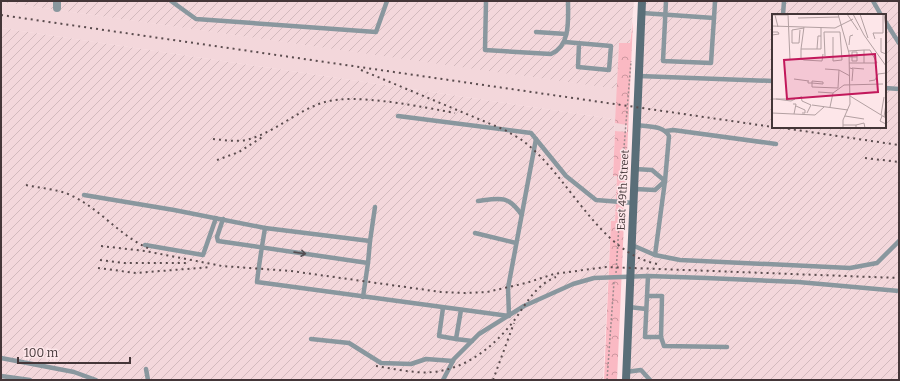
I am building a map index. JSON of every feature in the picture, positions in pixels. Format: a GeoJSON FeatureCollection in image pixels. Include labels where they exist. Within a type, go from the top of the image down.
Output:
{"type":"FeatureCollection","features":[{"type":"Feature","properties":{"kind":"street","name":"East 49th Street"},"geometry":{"type":"LineString","coordinates":[[626,376],[642,1]]}},
{"type":"Feature","properties":{"kind":"lane"},"geometry":{"type":"LineString","coordinates":[[171,1],[196,19],[376,32],[387,1]]}},
{"type":"Feature","properties":{"kind":"lane"},"geometry":{"type":"LineString","coordinates":[[486,1],[485,50],[551,54],[558,51],[565,42],[568,1]]}},
{"type":"Feature","properties":{"kind":"lane"},"geometry":{"type":"LineString","coordinates":[[666,1],[663,61],[711,63],[715,1]]}},
{"type":"Feature","properties":{"kind":"lane"},"geometry":{"type":"LineString","coordinates":[[783,14],[784,1]]}},
{"type":"Feature","properties":{"kind":"lane"},"geometry":{"type":"LineString","coordinates":[[873,1],[880,14]]}},
{"type":"Feature","properties":{"kind":"lane"},"geometry":{"type":"LineString","coordinates":[[642,14],[714,18]]}},
{"type":"Feature","properties":{"kind":"lane"},"geometry":{"type":"LineString","coordinates":[[886,23],[899,43]]}},
{"type":"Feature","properties":{"kind":"lane"},"geometry":{"type":"LineString","coordinates":[[536,32],[566,34]]}},
{"type":"Feature","properties":{"kind":"lane"},"geometry":{"type":"LineString","coordinates":[[565,42],[611,46],[609,70],[578,67],[579,44]]}},
{"type":"Feature","properties":{"kind":"lane"},"geometry":{"type":"LineString","coordinates":[[639,76],[772,81]]}},
{"type":"Feature","properties":{"kind":"lane"},"geometry":{"type":"LineString","coordinates":[[886,88],[899,89]]}},
{"type":"Feature","properties":{"kind":"lane"},"geometry":{"type":"LineString","coordinates":[[398,116],[531,133],[566,176],[596,200],[634,203]]}},
{"type":"Feature","properties":{"kind":"lane"},"geometry":{"type":"LineString","coordinates":[[637,125],[666,131],[673,130],[776,144]]}},
{"type":"Feature","properties":{"kind":"lane"},"geometry":{"type":"LineString","coordinates":[[655,255],[665,181],[668,136],[666,131]]}},
{"type":"Feature","properties":{"kind":"lane"},"geometry":{"type":"LineString","coordinates":[[509,316],[508,288],[536,139]]}},
{"type":"Feature","properties":{"kind":"lane"},"geometry":{"type":"LineString","coordinates":[[635,169],[652,170],[665,181]]}},
{"type":"Feature","properties":{"kind":"lane"},"geometry":{"type":"LineString","coordinates":[[635,189],[655,190],[665,181]]}},
{"type":"Feature","properties":{"kind":"lane"},"geometry":{"type":"LineString","coordinates":[[84,195],[223,219],[265,228],[370,241]]}},
{"type":"Feature","properties":{"kind":"lane"},"geometry":{"type":"LineString","coordinates":[[478,202],[499,198],[514,203],[521,214]]}},
{"type":"Feature","properties":{"kind":"lane"},"geometry":{"type":"LineString","coordinates":[[363,297],[375,207]]}},
{"type":"Feature","properties":{"kind":"lane"},"geometry":{"type":"LineString","coordinates":[[145,245],[203,255],[216,218]]}},
{"type":"Feature","properties":{"kind":"lane"},"geometry":{"type":"LineString","coordinates":[[223,219],[217,237],[218,241],[368,263]]}},
{"type":"Feature","properties":{"kind":"lane"},"geometry":{"type":"LineString","coordinates":[[265,228],[257,282],[509,316]]}},
{"type":"Feature","properties":{"kind":"lane"},"geometry":{"type":"LineString","coordinates":[[475,233],[516,243]]}},
{"type":"Feature","properties":{"kind":"lane"},"geometry":{"type":"LineString","coordinates":[[632,245],[655,255],[680,260],[850,268],[877,263],[899,241]]}},
{"type":"Feature","properties":{"kind":"lane"},"geometry":{"type":"LineString","coordinates":[[443,380],[453,361],[479,334],[524,306],[573,284],[594,278],[615,276],[648,276],[798,282],[899,291]]}},
{"type":"Feature","properties":{"kind":"lane"},"geometry":{"type":"LineString","coordinates":[[648,276],[645,337],[661,337]]}},
{"type":"Feature","properties":{"kind":"lane"},"geometry":{"type":"LineString","coordinates":[[647,296],[662,296],[661,337],[664,346],[727,347]]}},
{"type":"Feature","properties":{"kind":"lane"},"geometry":{"type":"LineString","coordinates":[[629,307],[646,309]]}},
{"type":"Feature","properties":{"kind":"lane"},"geometry":{"type":"LineString","coordinates":[[443,308],[439,336],[472,341]]}},
{"type":"Feature","properties":{"kind":"lane"},"geometry":{"type":"LineString","coordinates":[[456,339],[461,310]]}},
{"type":"Feature","properties":{"kind":"lane"},"geometry":{"type":"LineString","coordinates":[[311,339],[349,343],[381,362],[411,364],[426,359],[453,361]]}},
{"type":"Feature","properties":{"kind":"lane"},"geometry":{"type":"LineString","coordinates":[[1,358],[74,372],[96,380]]}},
{"type":"Feature","properties":{"kind":"lane"},"geometry":{"type":"LineString","coordinates":[[146,369],[148,380]]}},
{"type":"Feature","properties":{"kind":"lane"},"geometry":{"type":"LineString","coordinates":[[626,376],[642,370],[650,380]]}},
{"type":"Feature","properties":{"kind":"lane"},"geometry":{"type":"LineString","coordinates":[[1,376],[30,380]]}},
{"type":"Feature","properties":{"kind":"path"},"geometry":{"type":"LineString","coordinates":[[607,380],[623,155],[627,125],[629,70],[632,58]]}},
{"type":"Feature","properties":{"kind":"shaded area"},"geometry":{"type":"Polygon","coordinates":[[[634,1],[630,43],[619,43],[617,89],[1,2],[634,1]]]}},
{"type":"Feature","properties":{"kind":"shaded area"},"geometry":{"type":"Polygon","coordinates":[[[642,1],[899,1],[899,380],[626,380],[642,1]]]}},
{"type":"Feature","properties":{"kind":"shaded area"},"geometry":{"type":"Polygon","coordinates":[[[1,2],[627,90],[626,133],[615,131],[613,119],[1,28],[1,2]]]}},
{"type":"Feature","properties":{"kind":"shaded area"},"geometry":{"type":"Polygon","coordinates":[[[1,28],[613,119],[615,131],[613,176],[617,176],[615,221],[611,222],[603,380],[1,380],[1,28]]]}},
{"type":"Feature","properties":{"kind":"green space"},"geometry":{"type":"Polygon","coordinates":[[[633,21],[617,380],[604,380],[611,221],[615,221],[617,176],[613,176],[615,131],[627,132],[627,125],[615,123],[619,43],[630,43],[633,21]]]}},
{"type":"Feature","properties":{"kind":"railway"},"geometry":{"type":"LineString","coordinates":[[1,15],[772,127]]}},
{"type":"Feature","properties":{"kind":"railway"},"geometry":{"type":"LineString","coordinates":[[361,70],[505,130],[519,138],[540,156],[601,229],[636,257],[657,264]]}},
{"type":"Feature","properties":{"kind":"railway"},"geometry":{"type":"LineString","coordinates":[[213,139],[238,141],[257,137],[305,110],[325,102],[338,100],[354,99],[390,102],[455,113]]}},
{"type":"Feature","properties":{"kind":"railway"},"geometry":{"type":"LineString","coordinates":[[783,128],[899,145]]}},
{"type":"Feature","properties":{"kind":"railway"},"geometry":{"type":"LineString","coordinates":[[217,160],[239,152],[264,136]]}},
{"type":"Feature","properties":{"kind":"railway"},"geometry":{"type":"LineString","coordinates":[[865,158],[899,162]]}},
{"type":"Feature","properties":{"kind":"railway"},"geometry":{"type":"LineString","coordinates":[[26,185],[68,194],[90,206],[128,237],[150,249]]}},
{"type":"Feature","properties":{"kind":"railway"},"geometry":{"type":"LineString","coordinates":[[101,246],[145,251],[222,266],[291,271],[441,292],[463,293],[487,292],[526,283],[554,274],[606,267],[899,278]]}},
{"type":"Feature","properties":{"kind":"railway"},"geometry":{"type":"LineString","coordinates":[[100,260],[124,263],[189,263]]}},
{"type":"Feature","properties":{"kind":"railway"},"geometry":{"type":"LineString","coordinates":[[98,268],[136,273],[211,267]]}},
{"type":"Feature","properties":{"kind":"railway"},"geometry":{"type":"LineString","coordinates":[[376,366],[411,372],[431,372],[446,370],[460,365],[485,350],[507,330],[537,289],[549,280],[556,277]]}},
{"type":"Feature","properties":{"kind":"railway"},"geometry":{"type":"LineString","coordinates":[[493,380],[514,323]]}}]}
